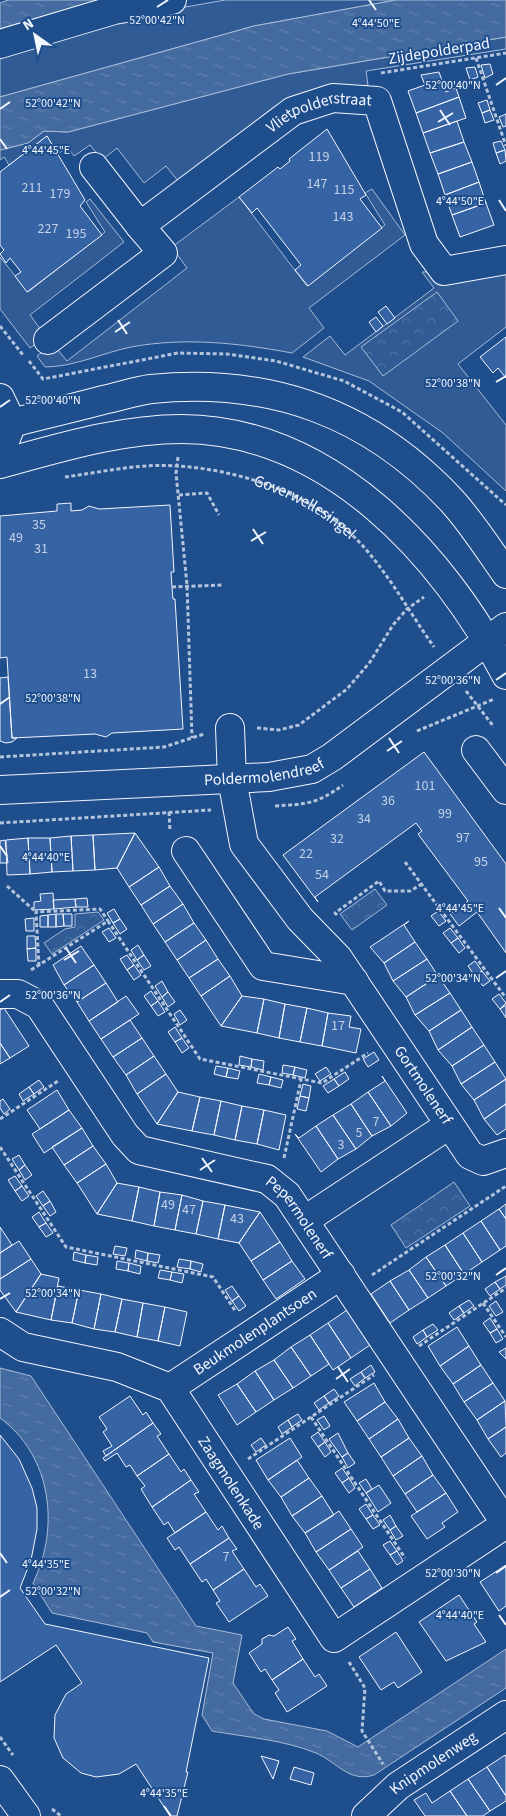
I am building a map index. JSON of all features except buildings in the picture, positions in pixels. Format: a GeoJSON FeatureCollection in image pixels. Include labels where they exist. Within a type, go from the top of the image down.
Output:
{"type":"FeatureCollection","features":[{"type":"Feature","properties":{"kind":"street"},"geometry":{"type":"LineString","coordinates":[[0,44],[114,10],[172,0]]}},
{"type":"Feature","properties":{"kind":"street","name":"Vlietpolderstraat"},"geometry":{"type":"LineString","coordinates":[[140,226],[293,111],[333,98],[377,101],[424,244],[444,271],[506,260]]}},
{"type":"Feature","properties":{"kind":"street"},"geometry":{"type":"LineString","coordinates":[[48,340],[162,253],[94,166]]}},
{"type":"Feature","properties":{"kind":"street"},"geometry":{"type":"LineString","coordinates":[[6,425],[149,390],[203,386],[245,388],[286,398],[337,415],[390,445],[452,502],[506,574]]}},
{"type":"Feature","properties":{"kind":"street"},"geometry":{"type":"LineString","coordinates":[[0,398],[6,425],[0,454]]}},
{"type":"Feature","properties":{"kind":"street"},"geometry":{"type":"LineString","coordinates":[[0,464],[131,432],[159,430],[217,431],[292,452],[355,489],[396,524],[497,634],[506,675]]}},
{"type":"Feature","properties":{"kind":"street","name":"Poldermolendreef"},"geometry":{"type":"LineString","coordinates":[[0,787],[269,777],[312,769],[332,757],[497,634]]}},
{"type":"Feature","properties":{"kind":"street","name":"Gortmolenerf"},"geometry":{"type":"LineString","coordinates":[[230,728],[232,779],[244,844],[300,919],[338,958],[470,1154],[483,1161],[506,1153]]}},
{"type":"Feature","properties":{"kind":"street"},"geometry":{"type":"LineString","coordinates":[[476,750],[506,790]]}},
{"type":"Feature","properties":{"kind":"street"},"geometry":{"type":"LineString","coordinates":[[186,851],[263,966],[354,981]]}},
{"type":"Feature","properties":{"kind":"street","name":"Pepermolenerf"},"geometry":{"type":"LineString","coordinates":[[9,994],[38,1005],[125,1135],[139,1150],[267,1179],[287,1196],[305,1220],[506,1524]]}},
{"type":"Feature","properties":{"kind":"street"},"geometry":{"type":"LineString","coordinates":[[305,1220],[449,1124]]}},
{"type":"Feature","properties":{"kind":"street","name":"Beukmolenplantsoen"},"geometry":{"type":"LineString","coordinates":[[170,1388],[251,1334],[346,1282]]}},
{"type":"Feature","properties":{"kind":"street"},"geometry":{"type":"LineString","coordinates":[[0,1332],[23,1347],[117,1367],[170,1388]]}},
{"type":"Feature","properties":{"kind":"street","name":"Zaagmolenkade"},"geometry":{"type":"LineString","coordinates":[[170,1388],[334,1638]]}},
{"type":"Feature","properties":{"kind":"street"},"geometry":{"type":"LineString","coordinates":[[334,1638],[506,1524]]}},
{"type":"Feature","properties":{"kind":"street","name":"Knipmolenweg"},"geometry":{"type":"LineString","coordinates":[[366,1816],[398,1786],[506,1715]]}},
{"type":"Feature","properties":{"kind":"street"},"geometry":{"type":"LineString","coordinates":[[0,1780],[26,1816]]}},
{"type":"Feature","properties":{"kind":"path","name":"Zijdepolderpad"},"geometry":{"type":"LineString","coordinates":[[377,101],[374,74],[506,53]]}},
{"type":"Feature","properties":{"kind":"path"},"geometry":{"type":"LineString","coordinates":[[476,58],[506,146]]}},
{"type":"Feature","properties":{"kind":"path"},"geometry":{"type":"LineString","coordinates":[[0,326],[26,357]]}},
{"type":"Feature","properties":{"kind":"path","name":"Goverwellesingel"},"geometry":{"type":"LineString","coordinates":[[64,477],[142,466],[177,466],[223,472],[267,485],[311,505],[348,531],[372,558],[450,669],[499,734]]}},
{"type":"Feature","properties":{"kind":"path"},"geometry":{"type":"LineString","coordinates":[[177,466],[187,585],[192,738]]}},
{"type":"Feature","properties":{"kind":"path"},"geometry":{"type":"LineString","coordinates":[[178,495],[206,493],[219,515]]}},
{"type":"Feature","properties":{"kind":"path"},"geometry":{"type":"LineString","coordinates":[[172,587],[222,585]]}},
{"type":"Feature","properties":{"kind":"path"},"geometry":{"type":"LineString","coordinates":[[405,862],[506,998]]}},
{"type":"Feature","properties":{"kind":"path"},"geometry":{"type":"LineString","coordinates":[[340,921],[335,913],[379,881],[385,891],[410,892],[422,884]]}},
{"type":"Feature","properties":{"kind":"path"},"geometry":{"type":"LineString","coordinates":[[6,886],[36,912],[100,909],[200,1059],[322,1083],[391,1038]]}},
{"type":"Feature","properties":{"kind":"path"},"geometry":{"type":"LineString","coordinates":[[36,912],[39,966]]}},
{"type":"Feature","properties":{"kind":"path"},"geometry":{"type":"LineString","coordinates":[[9,994],[28,972],[108,921]]}},
{"type":"Feature","properties":{"kind":"path"},"geometry":{"type":"LineString","coordinates":[[0,1120],[80,1067]]}},
{"type":"Feature","properties":{"kind":"path"},"geometry":{"type":"LineString","coordinates":[[275,1184],[280,1176],[301,1080]]}},
{"type":"Feature","properties":{"kind":"path"},"geometry":{"type":"LineString","coordinates":[[0,1147],[66,1248],[213,1277],[251,1334]]}},
{"type":"Feature","properties":{"kind":"path"},"geometry":{"type":"LineString","coordinates":[[346,1282],[506,1186]]}},
{"type":"Feature","properties":{"kind":"path"},"geometry":{"type":"LineString","coordinates":[[225,1474],[506,1288]]}},
{"type":"Feature","properties":{"kind":"path"},"geometry":{"type":"LineString","coordinates":[[483,1303],[506,1337]]}},
{"type":"Feature","properties":{"kind":"path"},"geometry":{"type":"LineString","coordinates":[[311,1417],[420,1581]]}},
{"type":"Feature","properties":{"kind":"path"},"geometry":{"type":"LineString","coordinates":[[334,1638],[365,1688],[362,1731],[388,1771]]}},
{"type":"Feature","properties":{"kind":"green space"},"geometry":{"type":"Polygon","coordinates":[[[225,0],[396,0],[254,26],[0,97],[0,52],[146,14],[225,0]]]}},
{"type":"Feature","properties":{"kind":"green space"},"geometry":{"type":"Polygon","coordinates":[[[506,37],[506,49],[366,71],[368,85],[290,98],[274,107],[178,181],[166,166],[144,183],[117,148],[102,160],[90,145],[74,156],[67,147],[57,155],[47,136],[9,165],[4,157],[0,160],[0,150],[28,143],[44,131],[68,132],[288,74],[506,37]]]}},
{"type":"Feature","properties":{"kind":"green space"},"geometry":{"type":"Polygon","coordinates":[[[372,189],[405,235],[309,308],[324,328],[292,353],[212,342],[171,342],[131,347],[67,365],[45,367],[37,356],[53,344],[67,361],[187,268],[172,247],[239,197],[307,286],[385,225],[365,193],[372,189]]]}},
{"type":"Feature","properties":{"kind":"green space"},"geometry":{"type":"Polygon","coordinates":[[[90,199],[124,242],[30,315],[46,337],[30,348],[0,309],[0,257],[28,292],[105,232],[86,202],[90,199]]]}},
{"type":"Feature","properties":{"kind":"green space"},"geometry":{"type":"Polygon","coordinates":[[[506,270],[506,327],[458,364],[506,425],[506,491],[443,433],[369,381],[303,357],[330,336],[345,355],[434,288],[422,272],[506,270]]]}},
{"type":"Feature","properties":{"kind":"green space"},"geometry":{"type":"Polygon","coordinates":[[[437,292],[458,321],[383,376],[361,347],[437,292]]]}},
{"type":"Feature","properties":{"kind":"green space"},"geometry":{"type":"Polygon","coordinates":[[[375,889],[387,905],[352,930],[340,914],[375,889]]]}},
{"type":"Feature","properties":{"kind":"green space"},"geometry":{"type":"Polygon","coordinates":[[[98,912],[104,920],[52,954],[44,943],[65,929],[75,927],[75,914],[98,912]]]}},
{"type":"Feature","properties":{"kind":"green space"},"geometry":{"type":"Polygon","coordinates":[[[454,1182],[470,1206],[406,1248],[391,1225],[454,1182]]]}},
{"type":"Feature","properties":{"kind":"water"},"geometry":{"type":"Polygon","coordinates":[[[8,0],[101,0],[0,31],[0,3],[8,0]]]}},
{"type":"Feature","properties":{"kind":"water"},"geometry":{"type":"Polygon","coordinates":[[[396,0],[506,0],[506,37],[288,74],[68,132],[44,131],[28,143],[0,150],[0,97],[254,26],[396,0]]]}},
{"type":"Feature","properties":{"kind":"water"},"geometry":{"type":"Polygon","coordinates":[[[0,1368],[31,1376],[196,1626],[242,1635],[233,1683],[254,1714],[264,1719],[327,1731],[358,1747],[506,1649],[506,1688],[374,1775],[365,1777],[350,1774],[316,1753],[304,1749],[278,1742],[212,1731],[202,1715],[213,1653],[153,1642],[147,1633],[52,1613],[33,1583],[47,1539],[46,1494],[40,1472],[31,1452],[17,1434],[0,1418],[0,1368]]]}}]}
